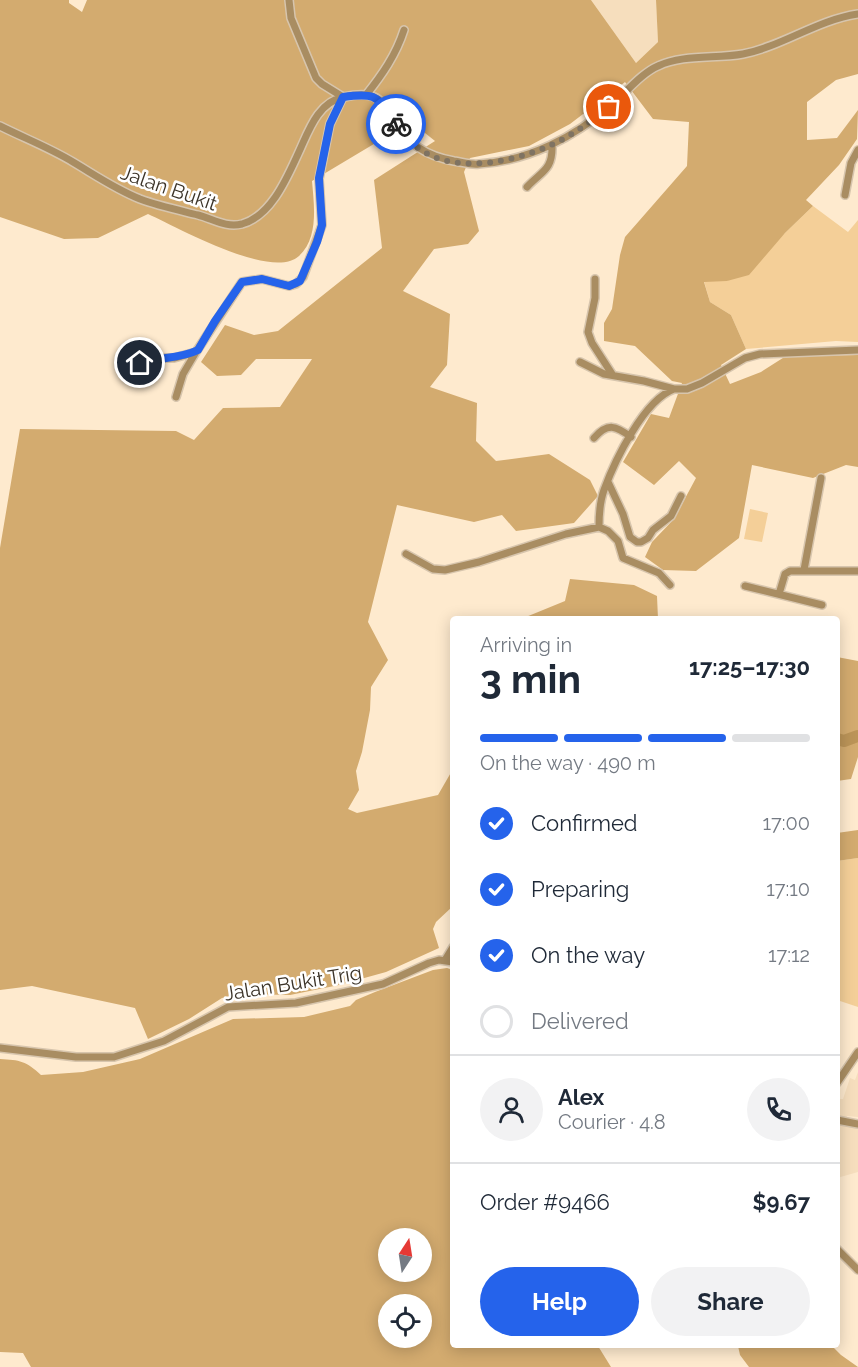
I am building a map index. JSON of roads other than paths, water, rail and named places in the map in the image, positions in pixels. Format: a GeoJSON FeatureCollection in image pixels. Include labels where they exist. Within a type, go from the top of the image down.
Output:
{"type":"FeatureCollection","features":[{"type":"Feature","properties":{"kind":"street"},"geometry":{"type":"LineString","coordinates":[[289,0],[291,18],[316,78],[322,84],[343,97],[366,95],[377,99],[386,107],[392,119],[411,143],[420,150],[436,157],[476,164],[507,160],[552,145],[609,107],[657,66],[676,60],[729,56],[758,50],[824,22],[858,15]]}},
{"type":"Feature","properties":{"kind":"street"},"geometry":{"type":"LineString","coordinates":[[366,95],[388,66],[404,30]]}},
{"type":"Feature","properties":{"kind":"street"},"geometry":{"type":"LineString","coordinates":[[176,397],[183,374],[242,282],[262,279],[289,286],[296,284],[303,277],[322,225],[319,178],[330,124],[343,97]]}},
{"type":"Feature","properties":{"kind":"street","name":"Jalan Bukit"},"geometry":{"type":"LineString","coordinates":[[0,126],[140,199],[170,210],[231,225],[251,220],[267,207],[288,176],[319,114],[330,103],[343,97]]}},
{"type":"Feature","properties":{"kind":"street"},"geometry":{"type":"LineString","coordinates":[[527,187],[549,167],[552,145]]}},
{"type":"Feature","properties":{"kind":"street"},"geometry":{"type":"LineString","coordinates":[[845,195],[851,163],[858,150]]}},
{"type":"Feature","properties":{"kind":"street"},"geometry":{"type":"LineString","coordinates":[[595,279],[595,298],[588,332],[592,343],[612,374]]}},
{"type":"Feature","properties":{"kind":"street"},"geometry":{"type":"LineString","coordinates":[[580,362],[595,370],[674,389],[687,389],[746,358],[760,354],[858,350]]}},
{"type":"Feature","properties":{"kind":"street"},"geometry":{"type":"LineString","coordinates":[[122,366],[157,358],[174,358],[196,352]]}},
{"type":"Feature","properties":{"kind":"street"},"geometry":{"type":"LineString","coordinates":[[599,527],[603,492],[615,464],[646,409],[663,393],[674,389]]}},
{"type":"Feature","properties":{"kind":"street"},"geometry":{"type":"LineString","coordinates":[[594,438],[601,431],[610,427],[620,429],[631,436]]}},
{"type":"Feature","properties":{"kind":"street"},"geometry":{"type":"LineString","coordinates":[[804,570],[821,478]]}},
{"type":"Feature","properties":{"kind":"street"},"geometry":{"type":"LineString","coordinates":[[608,482],[623,514],[630,537],[637,542],[648,538],[653,530],[671,516],[681,496]]}},
{"type":"Feature","properties":{"kind":"street"},"geometry":{"type":"LineString","coordinates":[[406,554],[433,568],[445,570],[479,562],[566,534],[599,527],[608,531],[618,541],[623,558],[659,573],[670,585]]}},
{"type":"Feature","properties":{"kind":"street"},"geometry":{"type":"LineString","coordinates":[[779,594],[784,574],[790,571],[858,571]]}},
{"type":"Feature","properties":{"kind":"street"},"geometry":{"type":"LineString","coordinates":[[745,586],[822,605]]}},
{"type":"Feature","properties":{"kind":"street","name":"Jalan Bukit Trig"},"geometry":{"type":"LineString","coordinates":[[0,1048],[76,1057],[114,1057],[164,1041],[228,1007],[296,1003],[383,984],[420,966],[439,960],[449,961]]}},
{"type":"Feature","properties":{"kind":"street"},"geometry":{"type":"LineString","coordinates":[[840,1079],[858,1052]]}},
{"type":"Feature","properties":{"kind":"street"},"geometry":{"type":"LineString","coordinates":[[840,1121],[858,1124]]}},
{"type":"Feature","properties":{"kind":"street"},"geometry":{"type":"LineString","coordinates":[[840,1252],[858,1270]]}},
{"type":"Feature","properties":{"kind":"waterway"},"geometry":{"type":"LineString","coordinates":[[840,740],[844,741],[858,736]]}}]}
